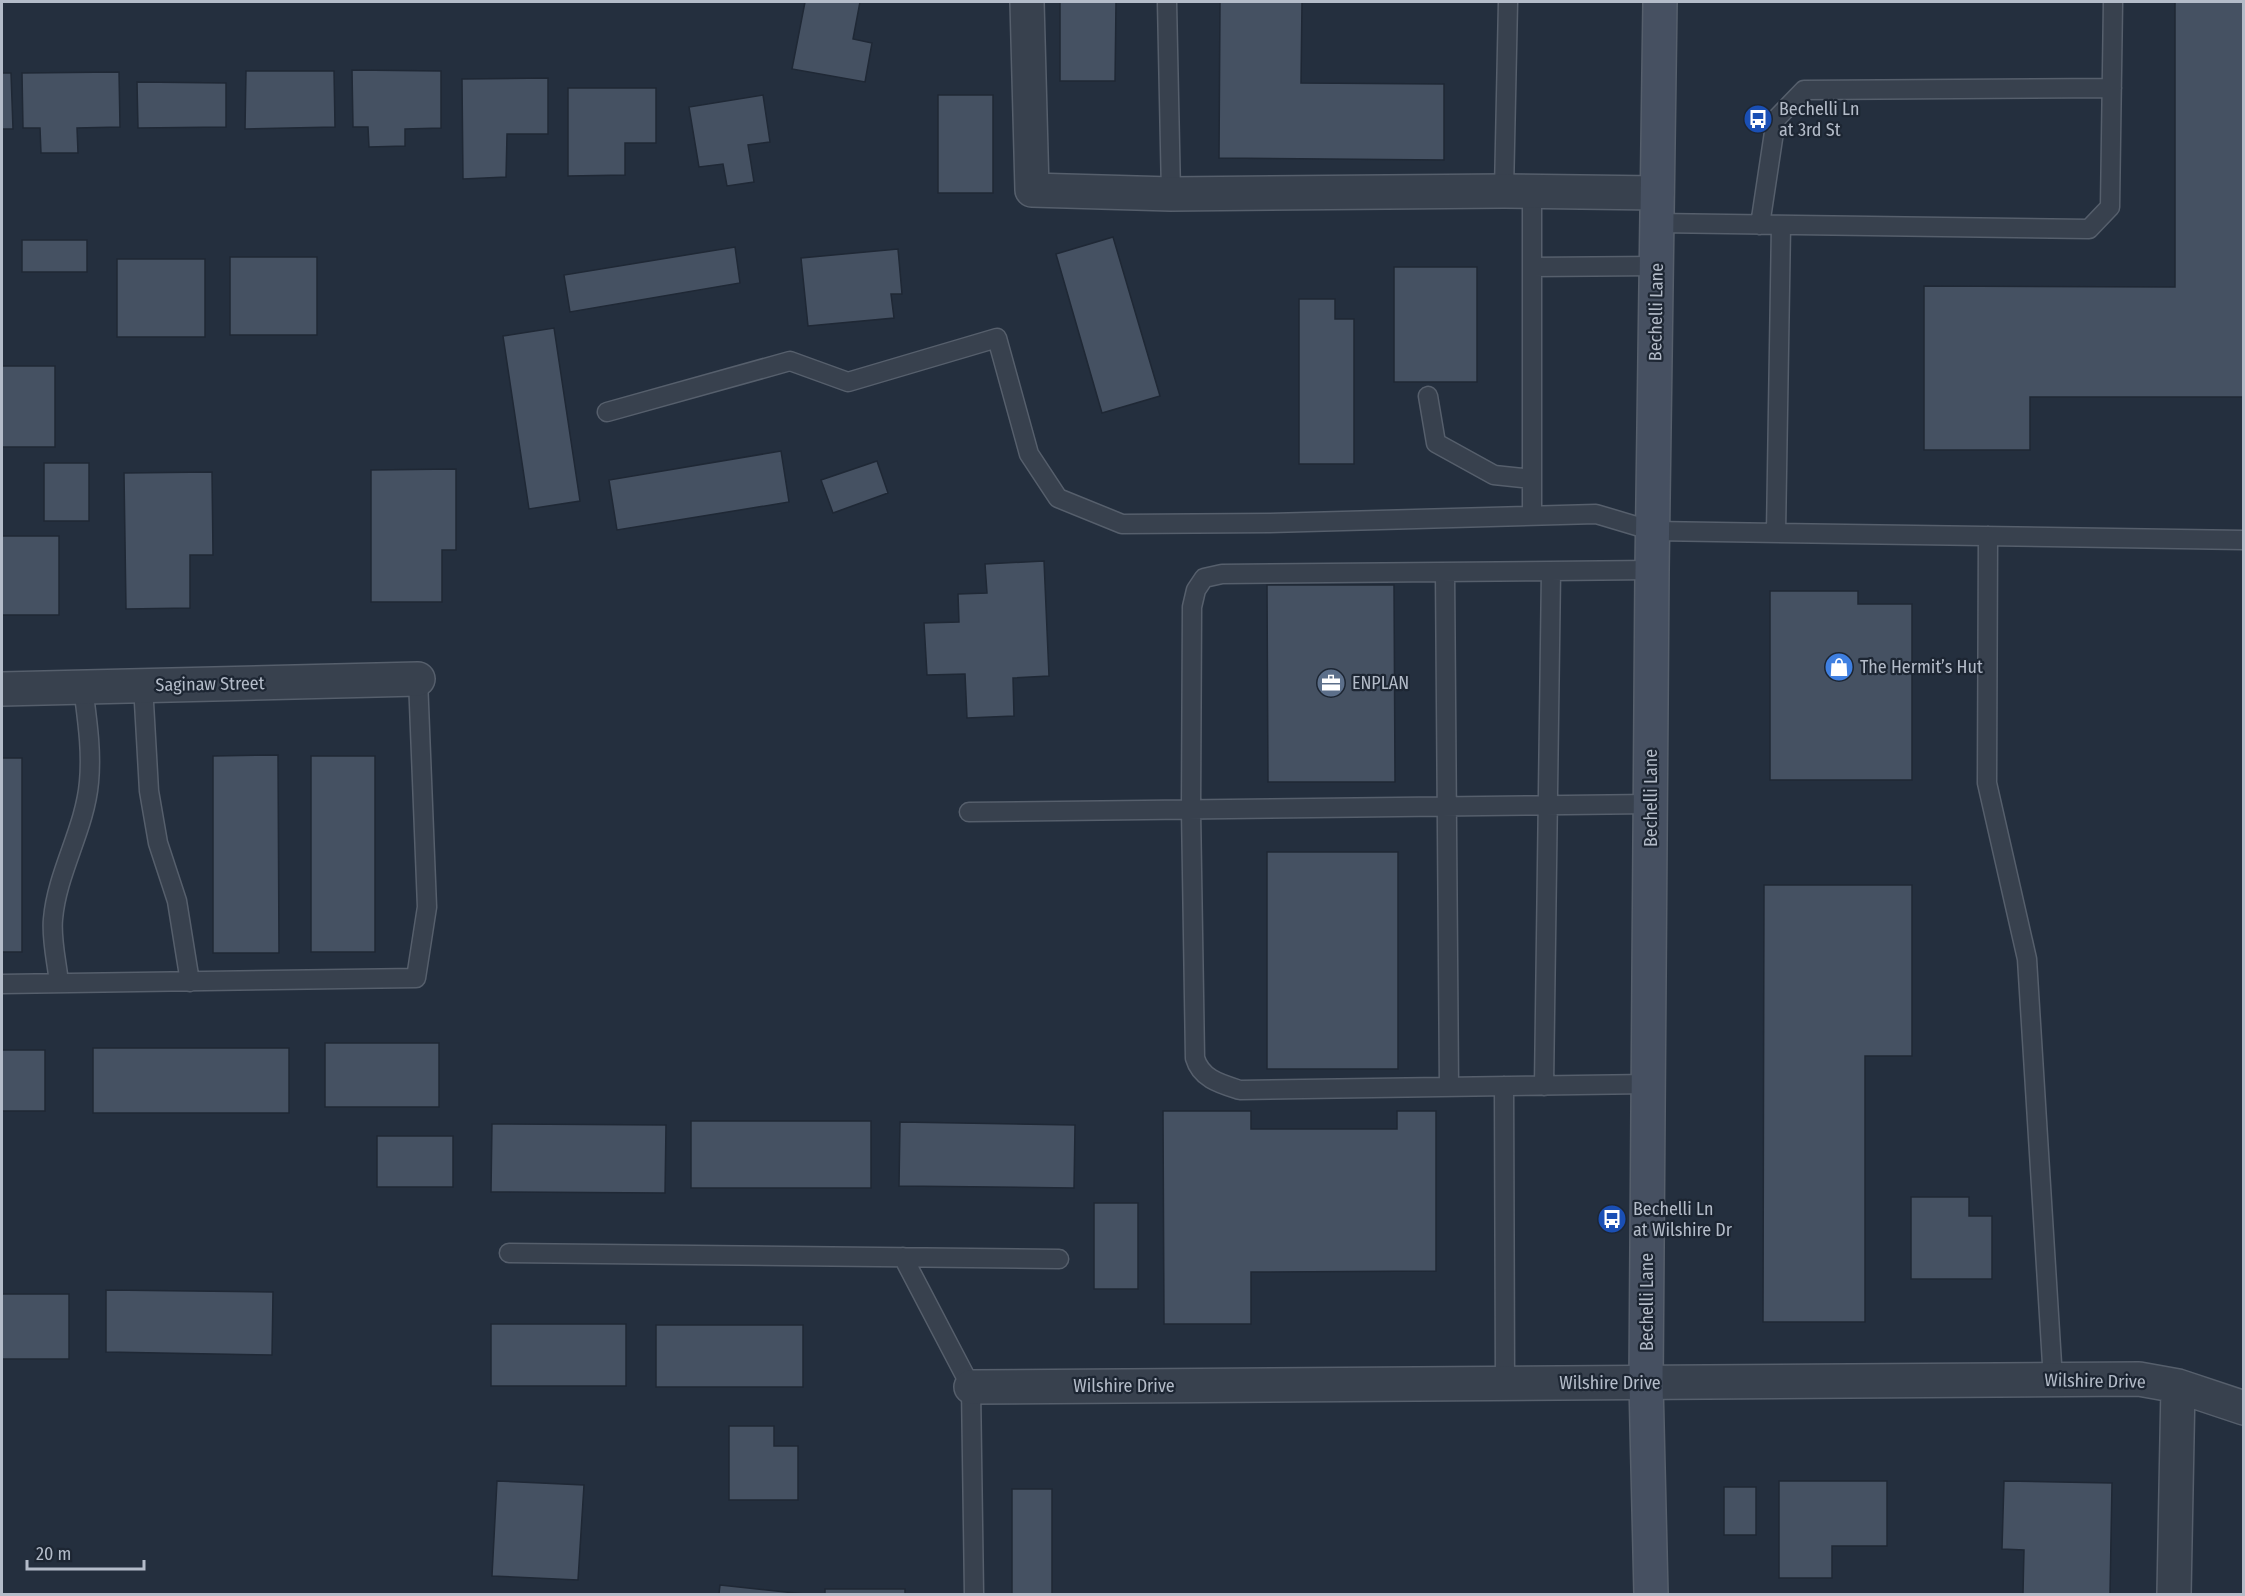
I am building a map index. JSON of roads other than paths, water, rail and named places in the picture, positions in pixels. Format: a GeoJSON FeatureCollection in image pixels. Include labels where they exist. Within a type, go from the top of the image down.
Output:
{"type":"FeatureCollection","features":[{"type":"Feature","properties":{"kind":"main road","name":"Bechelli Lane"},"geometry":{"type":"LineString","coordinates":[[1651,1594],[1646,1383],[1652,570],[1660,2]]}},
{"type":"Feature","properties":{"kind":"street"},"geometry":{"type":"LineString","coordinates":[[1027,2],[1032,190],[1171,194],[1518,191],[1657,208]]}},
{"type":"Feature","properties":{"kind":"street","name":"Saginaw Street"},"geometry":{"type":"LineString","coordinates":[[2,689],[418,679]]}},
{"type":"Feature","properties":{"kind":"street","name":"Wilshire Drive"},"geometry":{"type":"LineString","coordinates":[[971,1387],[2139,1379],[2178,1386],[2244,1408]]}},
{"type":"Feature","properties":{"kind":"street"},"geometry":{"type":"LineString","coordinates":[[2174,1594],[2178,1386]]}},
{"type":"Feature","properties":{"kind":"lane"},"geometry":{"type":"LineString","coordinates":[[1167,2],[1171,194]]}},
{"type":"Feature","properties":{"kind":"lane"},"geometry":{"type":"LineString","coordinates":[[1508,2],[1518,191],[1532,267],[1532,515]]}},
{"type":"Feature","properties":{"kind":"lane"},"geometry":{"type":"LineString","coordinates":[[1657,208],[1760,225],[2089,229],[2110,207],[2113,2]]}},
{"type":"Feature","properties":{"kind":"lane"},"geometry":{"type":"LineString","coordinates":[[1760,225],[1776,119],[1804,90],[2112,88]]}},
{"type":"Feature","properties":{"kind":"lane"},"geometry":{"type":"LineString","coordinates":[[1776,533],[1781,225]]}},
{"type":"Feature","properties":{"kind":"lane"},"geometry":{"type":"LineString","coordinates":[[1532,267],[1656,266]]}},
{"type":"Feature","properties":{"kind":"lane"},"geometry":{"type":"LineString","coordinates":[[607,412],[790,361],[848,382],[997,338],[1029,454],[1058,498],[1122,524],[1269,523],[1596,514],[1653,531],[2244,540]]}},
{"type":"Feature","properties":{"kind":"lane"},"geometry":{"type":"LineString","coordinates":[[1428,396],[1436,443],[1494,475],[1532,479]]}},
{"type":"Feature","properties":{"kind":"lane"},"geometry":{"type":"LineString","coordinates":[[1988,536],[1988,783],[2027,959],[2053,1380]]}},
{"type":"Feature","properties":{"kind":"lane"},"geometry":{"type":"LineString","coordinates":[[1649,1084],[1240,1090],[1218,1083],[1198,1070],[1191,810],[1192,608],[1196,590],[1204,578],[1222,574],[1652,570]]}},
{"type":"Feature","properties":{"kind":"lane"},"geometry":{"type":"LineString","coordinates":[[1544,1086],[1551,571]]}},
{"type":"Feature","properties":{"kind":"lane"},"geometry":{"type":"LineString","coordinates":[[1445,572],[1449,1087]]}},
{"type":"Feature","properties":{"kind":"lane"},"geometry":{"type":"LineString","coordinates":[[2,984],[416,978],[427,907],[418,679]]}},
{"type":"Feature","properties":{"kind":"lane"},"geometry":{"type":"LineString","coordinates":[[143,686],[149,791],[158,843],[177,901],[190,982]]}},
{"type":"Feature","properties":{"kind":"lane"},"geometry":{"type":"LineString","coordinates":[[59,983],[52,921],[89,784],[91,744],[83,687]]}},
{"type":"Feature","properties":{"kind":"lane"},"geometry":{"type":"LineString","coordinates":[[969,812],[1651,804]]}},
{"type":"Feature","properties":{"kind":"lane"},"geometry":{"type":"LineString","coordinates":[[1504,1086],[1505,1383]]}},
{"type":"Feature","properties":{"kind":"lane"},"geometry":{"type":"LineString","coordinates":[[509,1253],[1059,1259]]}},
{"type":"Feature","properties":{"kind":"lane"},"geometry":{"type":"LineString","coordinates":[[903,1257],[971,1387],[974,1594]]}},
{"type":"Feature","properties":{"kind":"place","name":"Bechelli Ln at 3rd St"},"geometry":{"type":"Point","coordinates":[1758,119]}},
{"type":"Feature","properties":{"kind":"place","name":"The Hermit’s Hut"},"geometry":{"type":"Point","coordinates":[1839,667]}},
{"type":"Feature","properties":{"kind":"place","name":"ENPLAN"},"geometry":{"type":"Point","coordinates":[1331,683]}},
{"type":"Feature","properties":{"kind":"place","name":"Bechelli Ln at Wilshire Dr"},"geometry":{"type":"Point","coordinates":[1612,1219]}}]}
